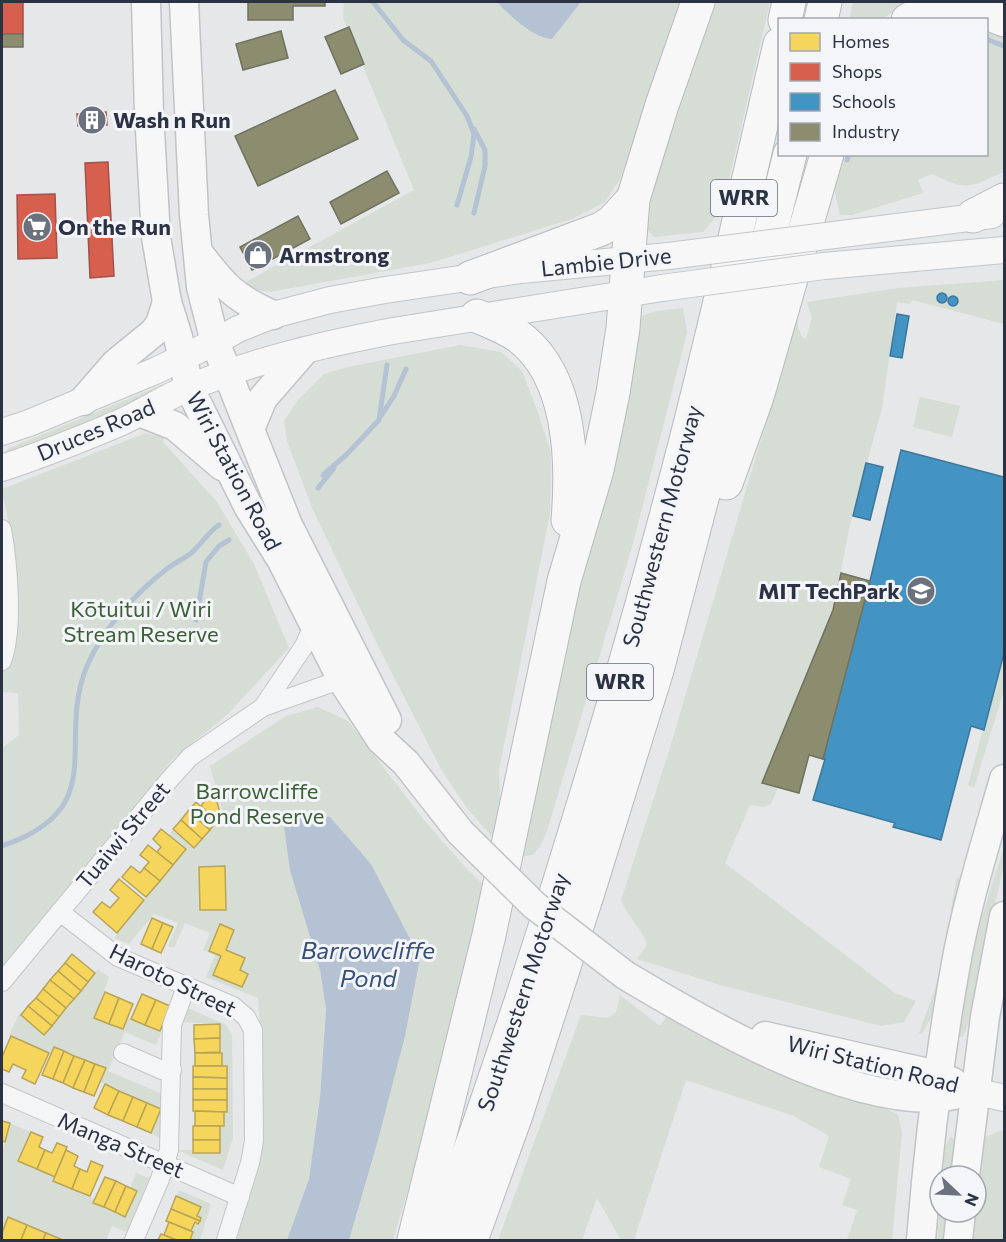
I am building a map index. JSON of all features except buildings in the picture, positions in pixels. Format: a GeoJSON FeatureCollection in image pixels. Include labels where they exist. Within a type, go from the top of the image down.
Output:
{"type":"FeatureCollection","features":[{"type":"Feature","properties":{"kind":"highway"},"geometry":{"type":"LineString","coordinates":[[414,1240],[489,935],[564,582],[597,470],[613,393],[623,328],[633,198],[698,2]]}},
{"type":"Feature","properties":{"kind":"highway"},"geometry":{"type":"LineString","coordinates":[[785,18],[789,2]]}},
{"type":"Feature","properties":{"kind":"highway"},"geometry":{"type":"LineString","coordinates":[[821,18],[825,2]]}},
{"type":"Feature","properties":{"kind":"highway"},"geometry":{"type":"LineString","coordinates":[[914,18],[943,8],[960,8],[975,9],[1005,20]]}},
{"type":"Feature","properties":{"kind":"highway","name":"Southwestern Motorway"},"geometry":{"type":"LineString","coordinates":[[438,1240],[519,1010],[589,788],[641,610],[708,352],[778,53]]}},
{"type":"Feature","properties":{"kind":"highway","name":"Southwestern Motorway"},"geometry":{"type":"LineString","coordinates":[[471,1240],[520,1104],[657,670],[790,156]]}},
{"type":"Feature","properties":{"kind":"highway"},"geometry":{"type":"LineString","coordinates":[[657,670],[757,397],[826,156]]}},
{"type":"Feature","properties":{"kind":"highway"},"geometry":{"type":"LineString","coordinates":[[470,278],[601,229],[612,222],[633,198]]}},
{"type":"Feature","properties":{"kind":"highway"},"geometry":{"type":"LineString","coordinates":[[989,215],[1005,200]]}},
{"type":"Feature","properties":{"kind":"highway"},"geometry":{"type":"LineString","coordinates":[[477,316],[502,326],[520,338],[537,355],[555,389],[568,435],[571,468],[564,582]]}},
{"type":"Feature","properties":{"kind":"main road","name":"Wiri Station Road"},"geometry":{"type":"LineString","coordinates":[[146,2],[154,204],[161,270],[189,387],[248,506],[282,561],[314,624],[393,732],[406,763],[460,832],[534,905],[626,975],[673,1004],[701,1018],[803,1046],[936,1087],[974,1091]]}},
{"type":"Feature","properties":{"kind":"main road","name":"Wiri Station Road"},"geometry":{"type":"LineString","coordinates":[[184,2],[194,215],[201,287],[215,342],[227,373],[352,676]]}},
{"type":"Feature","properties":{"kind":"main road","name":"Lambie Drive"},"geometry":{"type":"LineString","coordinates":[[215,342],[238,328],[273,315],[330,300],[385,290],[521,270],[628,261],[989,215]]}},
{"type":"Feature","properties":{"kind":"main road","name":"Lambie Drive"},"geometry":{"type":"LineString","coordinates":[[227,373],[351,339],[477,316],[824,266],[1005,250]]}},
{"type":"Feature","properties":{"kind":"main road"},"geometry":{"type":"LineString","coordinates":[[198,252],[226,288],[250,305],[273,315]]}},
{"type":"Feature","properties":{"kind":"main road"},"geometry":{"type":"LineString","coordinates":[[83,401],[116,363],[154,332],[167,302]]}},
{"type":"Feature","properties":{"kind":"main road","name":"Druces Road"},"geometry":{"type":"LineString","coordinates":[[2,432],[83,401],[215,342]]}},
{"type":"Feature","properties":{"kind":"main road"},"geometry":{"type":"LineString","coordinates":[[250,429],[263,398],[303,352]]}},
{"type":"Feature","properties":{"kind":"main road","name":"Druces Road"},"geometry":{"type":"LineString","coordinates":[[2,468],[68,445],[142,413],[189,387],[227,373]]}},
{"type":"Feature","properties":{"kind":"main road"},"geometry":{"type":"LineString","coordinates":[[142,413],[177,428],[234,478]]}},
{"type":"Feature","properties":{"kind":"main road"},"geometry":{"type":"LineString","coordinates":[[921,1240],[936,1087],[955,968],[977,870],[1005,779]]}},
{"type":"Feature","properties":{"kind":"main road"},"geometry":{"type":"LineString","coordinates":[[966,1164],[985,1017],[1005,916]]}},
{"type":"Feature","properties":{"kind":"main road"},"geometry":{"type":"LineString","coordinates":[[974,1091],[1005,1098]]}},
{"type":"Feature","properties":{"kind":"main road"},"geometry":{"type":"LineString","coordinates":[[958,1240],[960,1224]]}},
{"type":"Feature","properties":{"kind":"street"},"geometry":{"type":"LineString","coordinates":[[2,529],[6,551],[8,616],[6,649],[2,661]]}},
{"type":"Feature","properties":{"kind":"street","name":"Tuaiwi Street"},"geometry":{"type":"LineString","coordinates":[[263,707],[304,646],[314,624]]}},
{"type":"Feature","properties":{"kind":"street","name":"Tuaiwi Street"},"geometry":{"type":"LineString","coordinates":[[2,982],[190,757],[263,707],[352,676]]}},
{"type":"Feature","properties":{"kind":"street","name":"Haroto Street"},"geometry":{"type":"LineString","coordinates":[[60,912],[118,957],[233,1006],[246,1017],[254,1030],[254,1141],[250,1163],[226,1240]]}},
{"type":"Feature","properties":{"kind":"street"},"geometry":{"type":"LineString","coordinates":[[134,1240],[169,1150],[172,1025],[186,987]]}},
{"type":"Feature","properties":{"kind":"street"},"geometry":{"type":"LineString","coordinates":[[123,1053],[162,1070],[172,1070]]}},
{"type":"Feature","properties":{"kind":"street","name":"Manga Street"},"geometry":{"type":"LineString","coordinates":[[2,1093],[240,1197]]}},
{"type":"Feature","properties":{"kind":"green space"},"geometry":{"type":"Polygon","coordinates":[[[344,2],[497,2],[529,30],[551,39],[581,2],[683,2],[620,179],[605,202],[572,219],[430,263],[270,292],[257,290],[244,283],[414,190],[343,18],[344,2]]]}},
{"type":"Feature","properties":{"kind":"green space"},"geometry":{"type":"Polygon","coordinates":[[[712,2],[770,2],[722,210],[703,232],[654,237],[647,229],[650,184],[712,2]]]}},
{"type":"Feature","properties":{"kind":"green space"},"geometry":{"type":"Polygon","coordinates":[[[853,2],[917,2],[884,18],[849,18],[853,2]]]}},
{"type":"Feature","properties":{"kind":"green space"},"geometry":{"type":"Polygon","coordinates":[[[988,30],[1004,36],[1004,172],[968,185],[954,183],[932,174],[918,180],[923,193],[852,215],[840,215],[834,188],[842,156],[988,156],[988,30]]]}},
{"type":"Feature","properties":{"kind":"green space"},"geometry":{"type":"Polygon","coordinates":[[[1004,280],[1004,324],[912,300],[910,304],[897,302],[882,408],[850,525],[833,610],[762,783],[778,788],[771,804],[764,807],[750,805],[725,863],[895,993],[916,1001],[904,1022],[881,1026],[720,985],[637,959],[647,945],[621,900],[669,751],[798,314],[798,328],[802,337],[806,339],[812,318],[807,302],[898,288],[1004,280]]]}},
{"type":"Feature","properties":{"kind":"green space"},"geometry":{"type":"Polygon","coordinates":[[[683,308],[687,333],[632,547],[547,831],[541,845],[533,855],[521,856],[544,722],[639,317],[656,311],[683,308]]]}},
{"type":"Feature","properties":{"kind":"green space"},"geometry":{"type":"Polygon","coordinates":[[[460,345],[501,352],[522,371],[551,453],[550,513],[499,770],[500,800],[496,841],[467,808],[441,769],[380,650],[313,510],[287,441],[284,421],[297,401],[324,374],[348,367],[460,345]]]}},
{"type":"Feature","properties":{"kind":"green space"},"geometry":{"type":"Polygon","coordinates":[[[162,385],[164,391],[8,457],[7,449],[162,385]]]}},
{"type":"Feature","properties":{"kind":"green space"},"geometry":{"type":"Polygon","coordinates":[[[920,397],[960,406],[952,437],[913,427],[920,397]]]}},
{"type":"Feature","properties":{"kind":"green space","name":"Kōtuitui / Wiri Stream Reserve"},"geometry":{"type":"Polygon","coordinates":[[[146,433],[163,437],[163,442],[217,502],[254,564],[289,648],[227,715],[173,759],[2,970],[2,748],[19,735],[18,693],[2,692],[2,672],[10,656],[16,621],[15,556],[2,489],[146,433]]]}},
{"type":"Feature","properties":{"kind":"green space"},"geometry":{"type":"Polygon","coordinates":[[[1004,653],[1004,690],[974,788],[968,785],[1004,653]]]}},
{"type":"Feature","properties":{"kind":"green space","name":"Barrowcliffe Pond Reserve"},"geometry":{"type":"Polygon","coordinates":[[[318,707],[348,721],[424,820],[466,868],[489,890],[393,1240],[349,1240],[371,864],[330,818],[305,813],[306,921],[320,970],[326,1009],[320,1097],[309,1179],[287,1240],[232,1240],[260,1027],[258,998],[206,977],[215,955],[203,950],[210,933],[185,923],[174,948],[168,946],[178,923],[154,914],[129,944],[114,938],[186,849],[169,835],[173,829],[194,848],[223,814],[210,766],[286,716],[318,707]],[[225,866],[199,867],[200,910],[225,910],[225,866]],[[220,924],[209,950],[221,956],[213,975],[242,987],[248,974],[240,970],[244,958],[226,950],[234,930],[220,924]]]}},
{"type":"Feature","properties":{"kind":"green space"},"geometry":{"type":"Polygon","coordinates":[[[1004,847],[1004,864],[968,1024],[963,1037],[959,1036],[961,999],[967,965],[1004,847]]]}},
{"type":"Feature","properties":{"kind":"green space"},"geometry":{"type":"Polygon","coordinates":[[[957,877],[964,883],[932,1016],[922,1034],[919,1033],[934,992],[953,914],[951,909],[957,877]]]}},
{"type":"Feature","properties":{"kind":"green space"},"geometry":{"type":"Polygon","coordinates":[[[98,969],[109,977],[94,1018],[123,1029],[128,1018],[161,1033],[156,1045],[125,1032],[108,1071],[163,1094],[162,1139],[151,1133],[161,1109],[100,1082],[105,1068],[54,1047],[49,1053],[9,1036],[19,1013],[44,1034],[98,969]]]}},
{"type":"Feature","properties":{"kind":"green space"},"geometry":{"type":"Polygon","coordinates":[[[620,995],[660,1026],[666,1017],[705,1039],[761,1064],[880,1105],[898,1115],[902,1133],[892,1240],[847,1240],[857,1210],[842,1205],[851,1179],[819,1167],[829,1136],[794,1116],[686,1080],[634,1240],[621,1240],[597,1198],[582,1240],[498,1240],[581,1015],[607,1018],[616,1012],[620,995]]]}},
{"type":"Feature","properties":{"kind":"green space"},"geometry":{"type":"Polygon","coordinates":[[[188,1008],[226,1025],[232,1035],[233,1138],[223,1170],[179,1151],[220,1153],[220,1126],[224,1126],[224,1112],[227,1111],[227,1067],[222,1066],[220,1024],[182,1022],[188,1008]]]}},
{"type":"Feature","properties":{"kind":"green space"},"geometry":{"type":"Polygon","coordinates":[[[10,1123],[31,1132],[19,1161],[55,1177],[54,1181],[95,1199],[94,1203],[125,1217],[137,1191],[130,1188],[136,1173],[149,1178],[127,1232],[112,1226],[106,1240],[63,1240],[9,1217],[2,1233],[2,1153],[10,1123]]]}},
{"type":"Feature","properties":{"kind":"green space"},"geometry":{"type":"Polygon","coordinates":[[[1004,1131],[1004,1240],[970,1240],[972,1224],[988,1224],[988,1164],[979,1164],[986,1137],[1004,1131]]]}},
{"type":"Feature","properties":{"kind":"green space"},"geometry":{"type":"Polygon","coordinates":[[[950,1137],[956,1140],[955,1164],[944,1164],[945,1147],[950,1137]]]}},
{"type":"Feature","properties":{"kind":"green space"},"geometry":{"type":"Polygon","coordinates":[[[179,1190],[211,1204],[200,1240],[190,1240],[195,1222],[198,1224],[201,1219],[197,1216],[201,1207],[176,1196],[179,1190]]]}},
{"type":"Feature","properties":{"kind":"green space"},"geometry":{"type":"Polygon","coordinates":[[[939,1224],[951,1224],[949,1240],[937,1240],[939,1224]]]}},
{"type":"Feature","properties":{"kind":"water"},"geometry":{"type":"Polygon","coordinates":[[[497,2],[581,2],[552,39],[529,30],[497,2]]]}},
{"type":"Feature","properties":{"kind":"water","name":"Barrowcliffe Pond"},"geometry":{"type":"Polygon","coordinates":[[[305,813],[330,817],[371,864],[420,958],[405,1036],[349,1240],[287,1240],[309,1179],[320,1097],[326,1009],[320,970],[290,870],[284,827],[294,814],[305,813]]]}},
{"type":"Feature","properties":{"kind":"waterway"},"geometry":{"type":"LineString","coordinates":[[373,2],[403,40],[431,61],[467,116],[474,134],[471,157],[457,205]]}},
{"type":"Feature","properties":{"kind":"waterway"},"geometry":{"type":"LineString","coordinates":[[988,40],[1004,46]]}},
{"type":"Feature","properties":{"kind":"waterway"},"geometry":{"type":"LineString","coordinates":[[474,129],[485,150],[485,166],[474,213]]}},
{"type":"Feature","properties":{"kind":"waterway"},"geometry":{"type":"LineString","coordinates":[[847,160],[848,156]]}},
{"type":"Feature","properties":{"kind":"waterway"},"geometry":{"type":"LineString","coordinates":[[323,475],[346,455],[379,420],[387,365]]}},
{"type":"Feature","properties":{"kind":"waterway"},"geometry":{"type":"LineString","coordinates":[[381,416],[394,396],[406,369]]}},
{"type":"Feature","properties":{"kind":"waterway"},"geometry":{"type":"LineString","coordinates":[[318,488],[334,468]]}},
{"type":"Feature","properties":{"kind":"waterway"},"geometry":{"type":"LineString","coordinates":[[2,846],[36,831],[58,813],[69,793],[74,771],[79,694],[87,666],[111,625],[132,600],[168,568],[190,554],[219,525]]}},
{"type":"Feature","properties":{"kind":"waterway"},"geometry":{"type":"LineString","coordinates":[[196,620],[206,562],[219,546],[229,540]]}},
{"type":"Feature","properties":{"kind":"place","name":"Wash n Run"},"geometry":{"type":"Point","coordinates":[92,120]}},
{"type":"Feature","properties":{"kind":"place","name":"On the Run"},"geometry":{"type":"Point","coordinates":[37,227]}},
{"type":"Feature","properties":{"kind":"place","name":"Armstrong"},"geometry":{"type":"Point","coordinates":[258,255]}},
{"type":"Feature","properties":{"kind":"place","name":"MIT TechPark"},"geometry":{"type":"Point","coordinates":[921,591]}}]}
